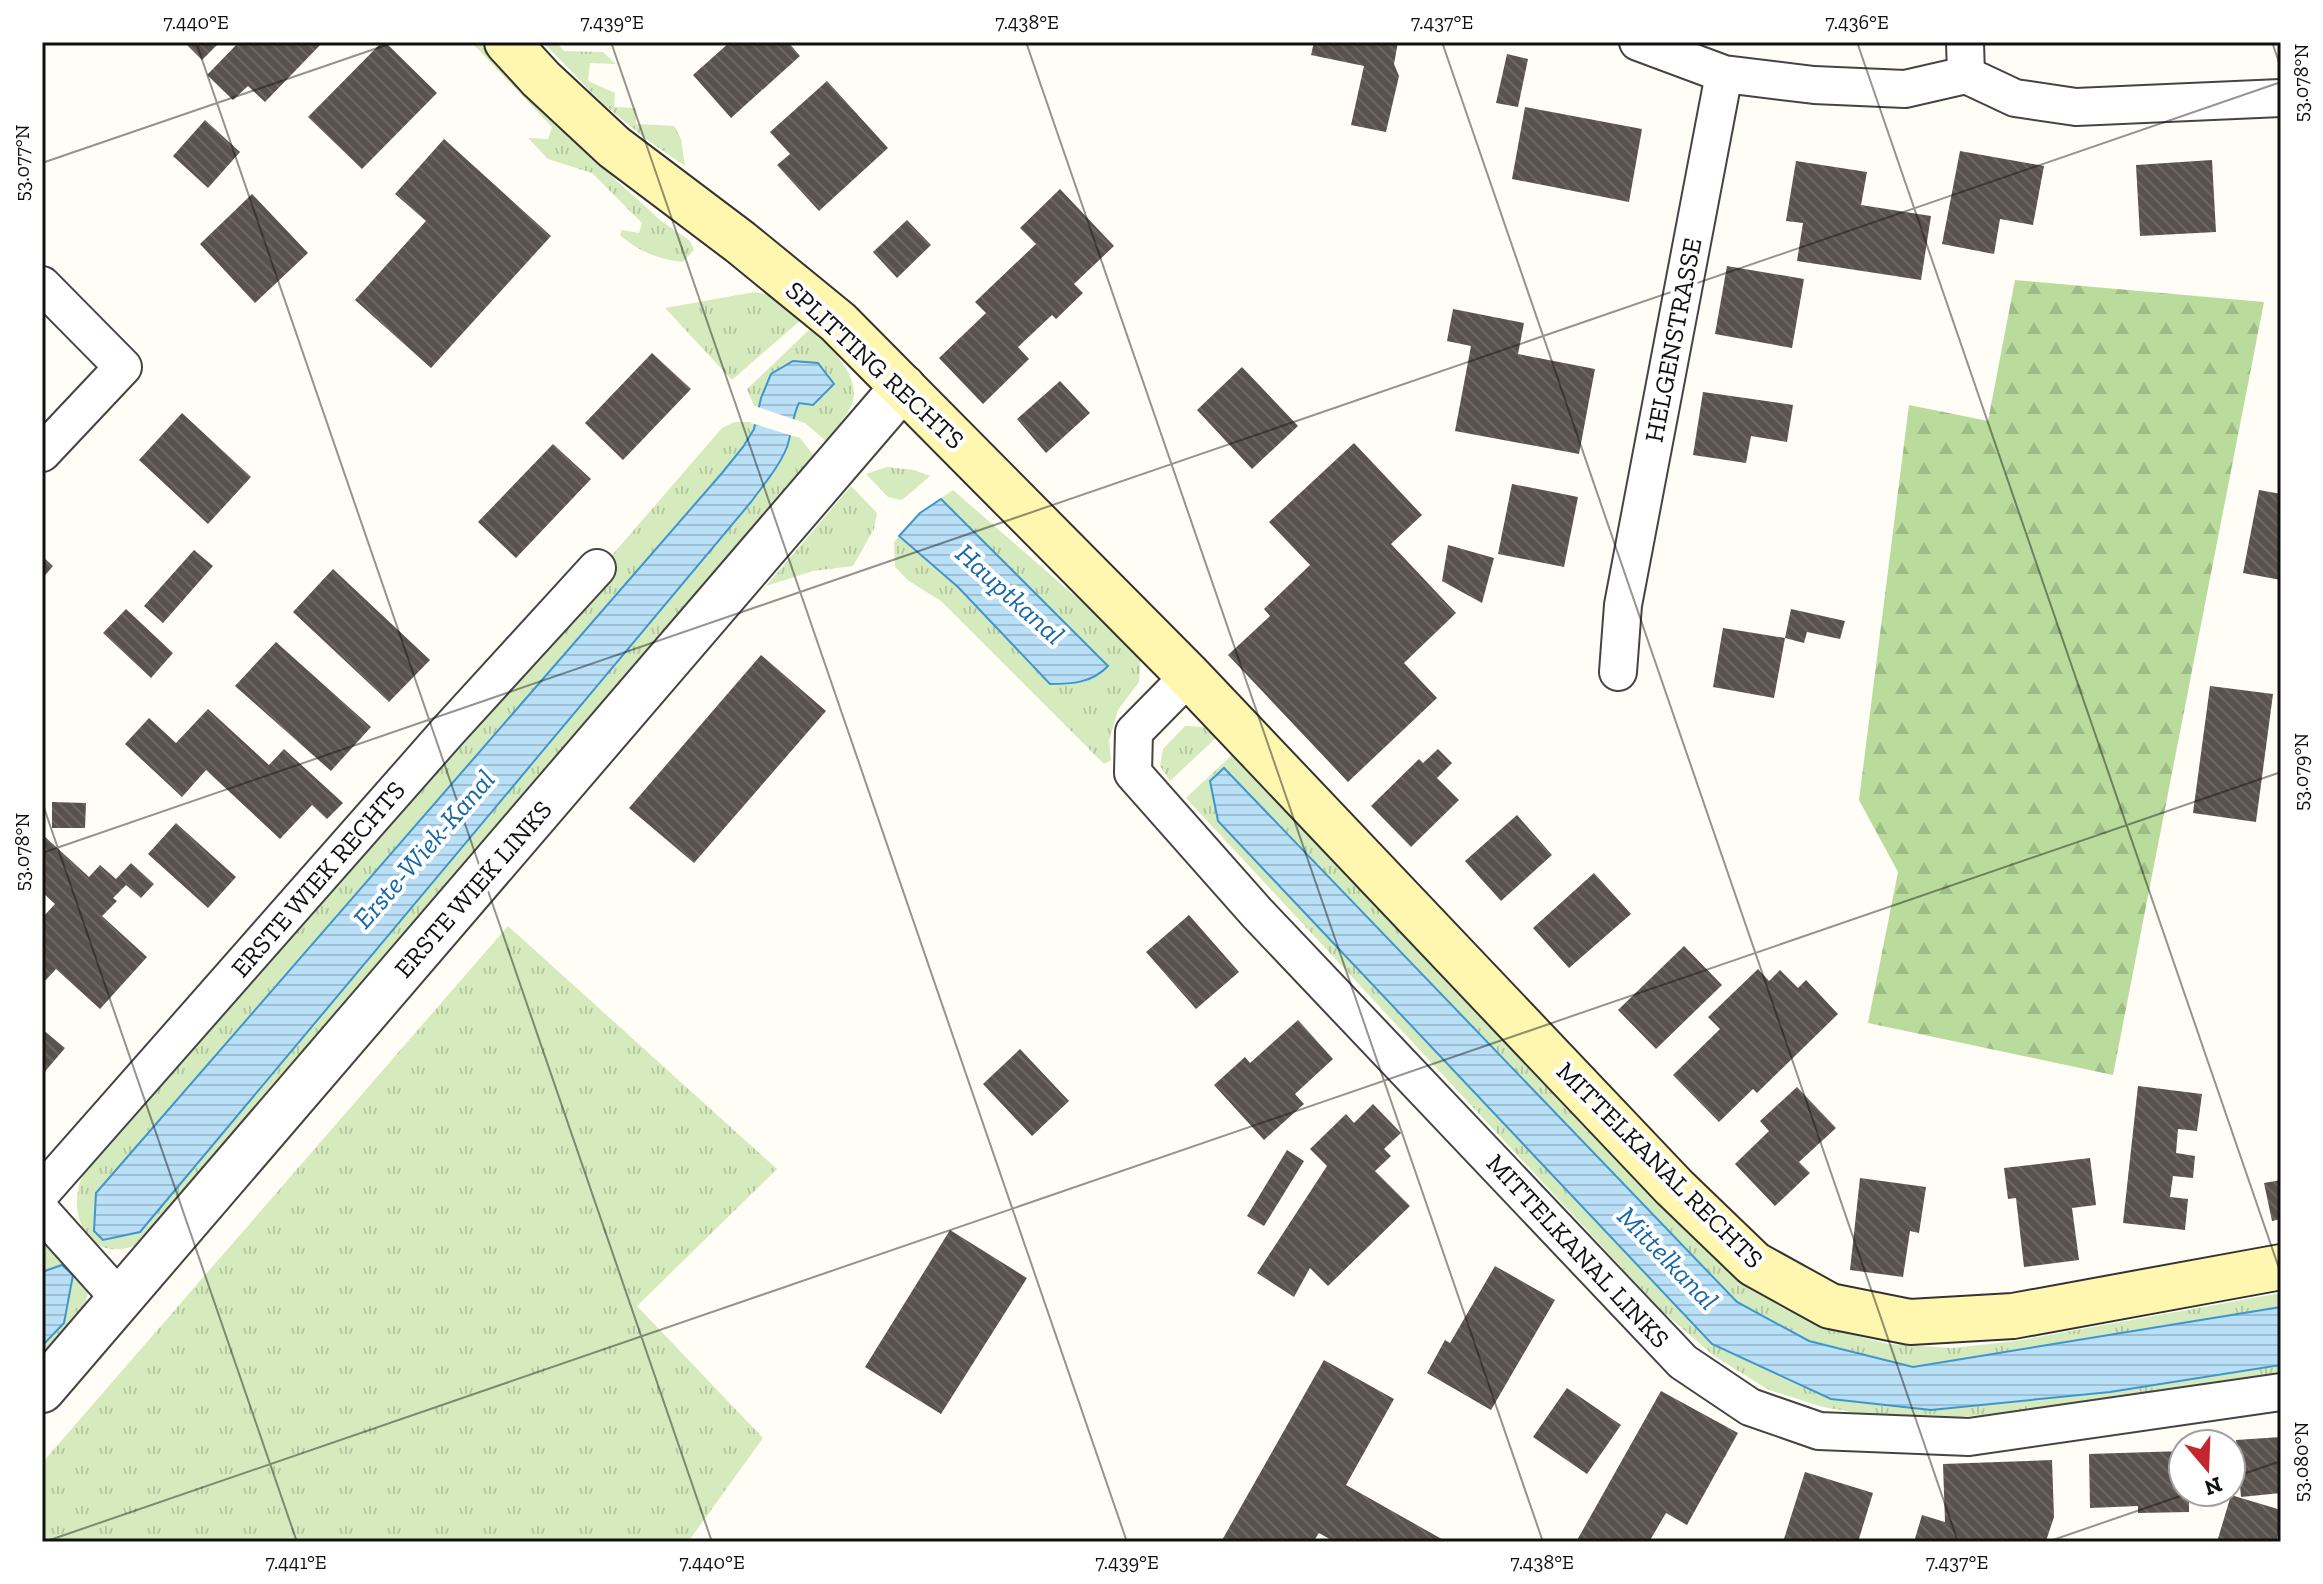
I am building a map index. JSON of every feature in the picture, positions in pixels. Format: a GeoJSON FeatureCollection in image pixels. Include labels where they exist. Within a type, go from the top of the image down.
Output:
{"type":"FeatureCollection","features":[{"type":"Feature","properties":{"kind":"main road","name":"SPLITTING RECHTS"},"geometry":{"type":"LineString","coordinates":[[507,42],[541,79],[614,147],[740,242],[838,322],[1189,676]]}},
{"type":"Feature","properties":{"kind":"main road","name":"MITTELKANAL RECHTS"},"geometry":{"type":"LineString","coordinates":[[1189,676],[1674,1187],[1754,1264],[1817,1299],[1830,1306],[1910,1322],[2013,1316],[2281,1267]]}},
{"type":"Feature","properties":{"kind":"street"},"geometry":{"type":"LineString","coordinates":[[1638,42],[1724,74],[1814,85],[1905,89],[1966,59],[2015,98],[2076,107],[2281,98]]}},
{"type":"Feature","properties":{"kind":"street","name":"HELGENSTRASSE"},"geometry":{"type":"LineString","coordinates":[[1618,672],[1623,605],[1724,74]]}},
{"type":"Feature","properties":{"kind":"street"},"geometry":{"type":"LineString","coordinates":[[42,285],[123,367],[42,453]]}},
{"type":"Feature","properties":{"kind":"street","name":"ERSTE WIEK LINKS"},"geometry":{"type":"LineString","coordinates":[[42,1390],[903,387]]}},
{"type":"Feature","properties":{"kind":"street","name":"ERSTE WIEK RECHTS"},"geometry":{"type":"LineString","coordinates":[[42,1192],[449,730],[597,568]]}},
{"type":"Feature","properties":{"kind":"street","name":"MITTELKANAL LINKS"},"geometry":{"type":"LineString","coordinates":[[1189,676],[1134,732],[1133,773],[1257,913],[1683,1362],[1750,1407],[1819,1431],[1969,1437],[2281,1392]]}},
{"type":"Feature","properties":{"kind":"street"},"geometry":{"type":"LineString","coordinates":[[42,1212],[119,1298]]}},
{"type":"Feature","properties":{"kind":"green space"},"geometry":{"type":"Polygon","coordinates":[[[463,42],[480,42],[618,182],[660,220],[690,241],[694,250],[683,262],[649,254],[620,235],[622,230],[639,233],[642,223],[592,173],[548,159],[528,138],[548,139],[552,127],[474,45],[463,42]]]}},
{"type":"Feature","properties":{"kind":"green space"},"geometry":{"type":"Polygon","coordinates":[[[543,42],[556,42],[564,51],[603,52],[616,64],[590,63],[588,81],[615,93],[614,107],[636,108],[636,124],[674,126],[681,139],[685,166],[601,102],[543,42]]]}},
{"type":"Feature","properties":{"kind":"green space"},"geometry":{"type":"Polygon","coordinates":[[[2015,280],[2264,302],[2113,1075],[1868,1023],[1898,872],[1859,800],[1909,405],[1988,421],[2015,280]]]}},
{"type":"Feature","properties":{"kind":"green space"},"geometry":{"type":"Polygon","coordinates":[[[755,292],[776,296],[802,319],[732,380],[665,308],[755,292]]]}},
{"type":"Feature","properties":{"kind":"green space"},"geometry":{"type":"Polygon","coordinates":[[[811,328],[842,362],[854,393],[850,409],[826,441],[805,423],[754,406],[747,389],[811,328]]]}},
{"type":"Feature","properties":{"kind":"green space"},"geometry":{"type":"Polygon","coordinates":[[[734,422],[750,422],[800,438],[815,457],[152,1241],[121,1249],[96,1243],[81,1225],[77,1200],[83,1175],[108,1138],[722,428],[734,422]]]}},
{"type":"Feature","properties":{"kind":"green space"},"geometry":{"type":"Polygon","coordinates":[[[887,467],[914,470],[930,476],[902,500],[888,497],[866,474],[887,467]]]}},
{"type":"Feature","properties":{"kind":"green space"},"geometry":{"type":"Polygon","coordinates":[[[851,486],[877,513],[874,529],[853,566],[813,571],[766,586],[851,486]]]}},
{"type":"Feature","properties":{"kind":"green space"},"geometry":{"type":"Polygon","coordinates":[[[953,490],[1141,657],[1139,682],[1118,710],[1109,741],[1111,760],[1104,764],[941,601],[909,581],[895,567],[894,542],[920,513],[953,490]]]}},
{"type":"Feature","properties":{"kind":"green space"},"geometry":{"type":"Polygon","coordinates":[[[1185,726],[1206,727],[1218,736],[1170,781],[1160,766],[1163,749],[1185,726]]]}},
{"type":"Feature","properties":{"kind":"green space"},"geometry":{"type":"Polygon","coordinates":[[[1233,754],[1737,1274],[1781,1307],[1829,1329],[1888,1344],[1952,1348],[2016,1341],[2281,1293],[2281,1381],[2122,1403],[1937,1419],[1879,1417],[1823,1407],[1769,1390],[1714,1356],[1661,1310],[1186,798],[1233,754]]]}},
{"type":"Feature","properties":{"kind":"green space"},"geometry":{"type":"Polygon","coordinates":[[[508,926],[777,1169],[637,1306],[763,1438],[688,1542],[42,1542],[42,1463],[508,926]]]}},
{"type":"Feature","properties":{"kind":"green space"},"geometry":{"type":"Polygon","coordinates":[[[45,1245],[78,1272],[88,1293],[79,1324],[42,1367],[42,1248],[45,1245]]]}},
{"type":"Feature","properties":{"kind":"water","name":"Erste-Wiek-Kanal"},"geometry":{"type":"Polygon","coordinates":[[[793,361],[818,363],[834,384],[813,405],[799,403],[784,454],[751,502],[140,1232],[103,1240],[94,1231],[96,1193],[722,473],[754,429],[761,398],[771,374],[793,361]]]}},
{"type":"Feature","properties":{"kind":"water","name":"Hauptkanal"},"geometry":{"type":"Polygon","coordinates":[[[941,499],[1108,666],[1102,672],[1074,683],[1050,684],[958,587],[899,536],[920,513],[941,499]]]}},
{"type":"Feature","properties":{"kind":"water","name":"Mittelkanal"},"geometry":{"type":"Polygon","coordinates":[[[1224,768],[1737,1302],[1809,1341],[1913,1367],[2281,1307],[2281,1365],[2110,1392],[1931,1410],[1831,1399],[1712,1344],[1218,821],[1210,781],[1224,768]]]}},
{"type":"Feature","properties":{"kind":"water"},"geometry":{"type":"Polygon","coordinates":[[[62,1265],[73,1275],[64,1323],[42,1346],[42,1272],[62,1265]]]}},
{"type":"Feature","properties":{"kind":"pier"},"geometry":{"type":"Polygon","coordinates":[[[755,406],[796,420],[793,436],[751,423],[755,406]]]}},
{"type":"Feature","properties":{"kind":"building"},"geometry":{"type":"Polygon","coordinates":[[[184,42],[220,42],[202,60],[184,42]]]}},
{"type":"Feature","properties":{"kind":"building"},"geometry":{"type":"Polygon","coordinates":[[[239,42],[323,42],[265,102],[248,86],[233,100],[207,75],[239,42]]]}},
{"type":"Feature","properties":{"kind":"building"},"geometry":{"type":"Polygon","coordinates":[[[382,42],[437,93],[362,169],[308,117],[382,42]]]}},
{"type":"Feature","properties":{"kind":"building"},"geometry":{"type":"Polygon","coordinates":[[[730,42],[788,42],[800,56],[731,118],[693,75],[730,42]]]}},
{"type":"Feature","properties":{"kind":"building"},"geometry":{"type":"Polygon","coordinates":[[[1314,42],[1398,42],[1394,64],[1399,76],[1386,132],[1351,125],[1364,66],[1311,55],[1314,42]]]}},
{"type":"Feature","properties":{"kind":"building"},"geometry":{"type":"Polygon","coordinates":[[[1507,54],[1528,59],[1518,107],[1496,103],[1507,54]]]}},
{"type":"Feature","properties":{"kind":"building"},"geometry":{"type":"Polygon","coordinates":[[[827,81],[888,148],[819,211],[777,165],[790,154],[770,132],[827,81]]]}},
{"type":"Feature","properties":{"kind":"building"},"geometry":{"type":"Polygon","coordinates":[[[1525,107],[1642,129],[1629,202],[1512,179],[1525,107]]]}},
{"type":"Feature","properties":{"kind":"building"},"geometry":{"type":"Polygon","coordinates":[[[205,120],[240,152],[208,188],[173,156],[205,120]]]}},
{"type":"Feature","properties":{"kind":"building"},"geometry":{"type":"Polygon","coordinates":[[[444,139],[551,236],[431,368],[355,300],[426,221],[395,194],[444,139]]]}},
{"type":"Feature","properties":{"kind":"building"},"geometry":{"type":"Polygon","coordinates":[[[1960,151],[2044,166],[2033,225],[2000,219],[1994,254],[1942,244],[1960,151]]]}},
{"type":"Feature","properties":{"kind":"building"},"geometry":{"type":"Polygon","coordinates":[[[2212,160],[2216,232],[2140,236],[2136,165],[2212,160]]]}},
{"type":"Feature","properties":{"kind":"building"},"geometry":{"type":"Polygon","coordinates":[[[1796,161],[1867,172],[1861,205],[1931,216],[1921,280],[1797,261],[1803,223],[1786,221],[1796,161]]]}},
{"type":"Feature","properties":{"kind":"building"},"geometry":{"type":"Polygon","coordinates":[[[1060,189],[1114,246],[1074,284],[1083,293],[1056,319],[1052,315],[1018,347],[1029,359],[983,404],[939,358],[986,313],[975,302],[1036,244],[1020,228],[1060,189]]]}},
{"type":"Feature","properties":{"kind":"building"},"geometry":{"type":"Polygon","coordinates":[[[252,194],[308,253],[255,303],[200,244],[252,194]]]}},
{"type":"Feature","properties":{"kind":"building"},"geometry":{"type":"Polygon","coordinates":[[[907,220],[931,245],[897,278],[873,252],[907,220]]]}},
{"type":"Feature","properties":{"kind":"building"},"geometry":{"type":"Polygon","coordinates":[[[1727,266],[1804,279],[1792,348],[1715,334],[1727,266]]]}},
{"type":"Feature","properties":{"kind":"building"},"geometry":{"type":"Polygon","coordinates":[[[1453,309],[1524,323],[1518,354],[1595,369],[1579,454],[1455,431],[1471,346],[1447,341],[1453,309]]]}},
{"type":"Feature","properties":{"kind":"building"},"geometry":{"type":"Polygon","coordinates":[[[652,353],[691,389],[623,460],[585,423],[652,353]]]}},
{"type":"Feature","properties":{"kind":"building"},"geometry":{"type":"Polygon","coordinates":[[[1242,367],[1298,426],[1252,469],[1197,410],[1242,367]]]}},
{"type":"Feature","properties":{"kind":"building"},"geometry":{"type":"Polygon","coordinates":[[[1060,381],[1090,413],[1046,453],[1017,419],[1060,381]]]}},
{"type":"Feature","properties":{"kind":"building"},"geometry":{"type":"Polygon","coordinates":[[[1703,392],[1793,405],[1787,442],[1751,436],[1746,463],[1693,455],[1703,392]]]}},
{"type":"Feature","properties":{"kind":"building"},"geometry":{"type":"Polygon","coordinates":[[[182,413],[251,477],[208,524],[139,460],[182,413]]]}},
{"type":"Feature","properties":{"kind":"building"},"geometry":{"type":"Polygon","coordinates":[[[1354,443],[1422,515],[1391,544],[1456,613],[1404,663],[1437,698],[1348,782],[1228,655],[1270,616],[1264,609],[1310,565],[1269,522],[1354,443]]]}},
{"type":"Feature","properties":{"kind":"building"},"geometry":{"type":"Polygon","coordinates":[[[553,444],[591,479],[516,558],[478,522],[553,444]]]}},
{"type":"Feature","properties":{"kind":"building"},"geometry":{"type":"Polygon","coordinates":[[[1512,484],[1578,497],[1564,567],[1498,554],[1512,484]]]}},
{"type":"Feature","properties":{"kind":"building"},"geometry":{"type":"Polygon","coordinates":[[[2259,490],[2281,494],[2281,580],[2243,573],[2259,490]]]}},
{"type":"Feature","properties":{"kind":"building"},"geometry":{"type":"Polygon","coordinates":[[[1448,545],[1494,558],[1482,603],[1442,581],[1448,545]]]}},
{"type":"Feature","properties":{"kind":"building"},"geometry":{"type":"Polygon","coordinates":[[[194,550],[213,566],[163,623],[144,606],[194,550]]]}},
{"type":"Feature","properties":{"kind":"building"},"geometry":{"type":"Polygon","coordinates":[[[42,556],[53,566],[42,579],[42,556]]]}},
{"type":"Feature","properties":{"kind":"building"},"geometry":{"type":"Polygon","coordinates":[[[333,569],[430,660],[389,702],[293,612],[333,569]]]}},
{"type":"Feature","properties":{"kind":"building"},"geometry":{"type":"Polygon","coordinates":[[[126,609],[173,653],[151,678],[103,633],[126,609]]]}},
{"type":"Feature","properties":{"kind":"building"},"geometry":{"type":"Polygon","coordinates":[[[1791,609],[1845,621],[1840,639],[1807,632],[1804,643],[1785,638],[1791,609]]]}},
{"type":"Feature","properties":{"kind":"building"},"geometry":{"type":"Polygon","coordinates":[[[1723,628],[1785,638],[1774,698],[1713,687],[1723,628]]]}},
{"type":"Feature","properties":{"kind":"building"},"geometry":{"type":"Polygon","coordinates":[[[276,642],[371,727],[331,771],[235,686],[276,642]]]}},
{"type":"Feature","properties":{"kind":"building"},"geometry":{"type":"Polygon","coordinates":[[[761,655],[826,711],[694,863],[629,808],[761,655]]]}},
{"type":"Feature","properties":{"kind":"building"},"geometry":{"type":"Polygon","coordinates":[[[2210,686],[2273,694],[2256,822],[2193,813],[2210,686]]]}},
{"type":"Feature","properties":{"kind":"building"},"geometry":{"type":"Polygon","coordinates":[[[208,709],[269,765],[284,749],[343,803],[327,819],[312,805],[280,839],[206,770],[182,797],[125,744],[149,718],[176,743],[208,709]]]}},
{"type":"Feature","properties":{"kind":"building"},"geometry":{"type":"Polygon","coordinates":[[[1438,749],[1452,763],[1437,778],[1459,800],[1411,847],[1371,806],[1419,759],[1423,763],[1438,749]]]}},
{"type":"Feature","properties":{"kind":"building"},"geometry":{"type":"Polygon","coordinates":[[[52,802],[86,803],[85,828],[52,828],[52,802]]]}},
{"type":"Feature","properties":{"kind":"building"},"geometry":{"type":"Polygon","coordinates":[[[1517,815],[1552,855],[1501,901],[1465,861],[1517,815]]]}},
{"type":"Feature","properties":{"kind":"building"},"geometry":{"type":"Polygon","coordinates":[[[176,823],[236,877],[208,908],[148,854],[176,823]]]}},
{"type":"Feature","properties":{"kind":"building"},"geometry":{"type":"Polygon","coordinates":[[[42,834],[89,877],[100,865],[116,879],[131,863],[154,884],[141,898],[126,885],[113,898],[117,901],[102,916],[147,957],[100,1009],[56,969],[42,984],[42,918],[55,904],[42,892],[42,834]]]}},
{"type":"Feature","properties":{"kind":"building"},"geometry":{"type":"Polygon","coordinates":[[[1594,873],[1631,914],[1569,968],[1533,928],[1594,873]]]}},
{"type":"Feature","properties":{"kind":"building"},"geometry":{"type":"Polygon","coordinates":[[[1189,915],[1239,972],[1196,1009],[1146,952],[1189,915]]]}},
{"type":"Feature","properties":{"kind":"building"},"geometry":{"type":"Polygon","coordinates":[[[1684,946],[1722,985],[1656,1049],[1618,1010],[1684,946]]]}},
{"type":"Feature","properties":{"kind":"building"},"geometry":{"type":"Polygon","coordinates":[[[1758,969],[1769,981],[1780,970],[1798,988],[1806,980],[1838,1014],[1757,1093],[1753,1089],[1719,1122],[1673,1075],[1720,1029],[1708,1017],[1758,969]]]}},
{"type":"Feature","properties":{"kind":"building"},"geometry":{"type":"Polygon","coordinates":[[[1298,1020],[1333,1059],[1295,1094],[1304,1104],[1264,1140],[1214,1085],[1245,1057],[1250,1063],[1298,1020]]]}},
{"type":"Feature","properties":{"kind":"building"},"geometry":{"type":"Polygon","coordinates":[[[42,1029],[65,1048],[42,1075],[42,1029]]]}},
{"type":"Feature","properties":{"kind":"building"},"geometry":{"type":"Polygon","coordinates":[[[1020,1049],[1069,1101],[1032,1136],[983,1084],[1020,1049]]]}},
{"type":"Feature","properties":{"kind":"building"},"geometry":{"type":"Polygon","coordinates":[[[2138,1086],[2202,1094],[2197,1131],[2178,1129],[2176,1153],[2195,1156],[2193,1178],[2173,1176],[2170,1197],[2188,1199],[2185,1230],[2123,1223],[2138,1086]]]}},
{"type":"Feature","properties":{"kind":"building"},"geometry":{"type":"Polygon","coordinates":[[[1797,1087],[1836,1128],[1799,1162],[1810,1173],[1775,1206],[1735,1164],[1769,1131],[1760,1121],[1797,1087]]]}},
{"type":"Feature","properties":{"kind":"building"},"geometry":{"type":"Polygon","coordinates":[[[1373,1104],[1401,1133],[1384,1149],[1391,1156],[1375,1171],[1410,1206],[1328,1286],[1310,1268],[1294,1297],[1257,1273],[1327,1166],[1310,1149],[1346,1114],[1354,1123],[1373,1104]]]}},
{"type":"Feature","properties":{"kind":"building"},"geometry":{"type":"Polygon","coordinates":[[[1287,1150],[1304,1161],[1264,1226],[1247,1216],[1287,1150]]]}},
{"type":"Feature","properties":{"kind":"building"},"geometry":{"type":"Polygon","coordinates":[[[2090,1158],[2096,1205],[2072,1208],[2079,1260],[2024,1267],[2016,1198],[2008,1199],[2004,1168],[2090,1158]]]}},
{"type":"Feature","properties":{"kind":"building"},"geometry":{"type":"Polygon","coordinates":[[[1860,1178],[1926,1187],[1919,1233],[1910,1231],[1903,1277],[1850,1270],[1860,1178]]]}},
{"type":"Feature","properties":{"kind":"building"},"geometry":{"type":"Polygon","coordinates":[[[2281,1180],[2281,1219],[2272,1221],[2264,1183],[2281,1180]]]}},
{"type":"Feature","properties":{"kind":"building"},"geometry":{"type":"Polygon","coordinates":[[[950,1230],[1027,1278],[941,1414],[865,1367],[950,1230]]]}},
{"type":"Feature","properties":{"kind":"building"},"geometry":{"type":"Polygon","coordinates":[[[1495,1266],[1555,1300],[1491,1410],[1427,1373],[1445,1340],[1450,1343],[1495,1266]]]}},
{"type":"Feature","properties":{"kind":"building"},"geometry":{"type":"Polygon","coordinates":[[[1324,1360],[1394,1399],[1346,1485],[1447,1542],[1335,1542],[1319,1533],[1313,1542],[1221,1542],[1324,1360]]]}},
{"type":"Feature","properties":{"kind":"building"},"geometry":{"type":"Polygon","coordinates":[[[1567,1388],[1621,1425],[1587,1474],[1533,1437],[1567,1388]]]}},
{"type":"Feature","properties":{"kind":"building"},"geometry":{"type":"Polygon","coordinates":[[[1661,1391],[1738,1433],[1687,1525],[1666,1513],[1649,1542],[1576,1542],[1661,1391]]]}},
{"type":"Feature","properties":{"kind":"building"},"geometry":{"type":"Polygon","coordinates":[[[2281,1437],[2281,1493],[2247,1496],[2247,1439],[2281,1437]]]}},
{"type":"Feature","properties":{"kind":"building"},"geometry":{"type":"Polygon","coordinates":[[[2167,1452],[2167,1508],[2189,1508],[2189,1512],[2138,1513],[2138,1506],[2090,1508],[2089,1454],[2167,1452]]]}},
{"type":"Feature","properties":{"kind":"building"},"geometry":{"type":"Polygon","coordinates":[[[2052,1460],[2054,1517],[2046,1541],[1914,1542],[1922,1515],[1945,1522],[1943,1464],[2052,1460]]]}},
{"type":"Feature","properties":{"kind":"building"},"geometry":{"type":"Polygon","coordinates":[[[1805,1472],[1873,1493],[1858,1542],[1783,1542],[1805,1472]]]}},
{"type":"Feature","properties":{"kind":"building"},"geometry":{"type":"Polygon","coordinates":[[[2247,1500],[2281,1510],[2276,1542],[2217,1542],[2227,1508],[2247,1508],[2247,1500]]]}}]}
